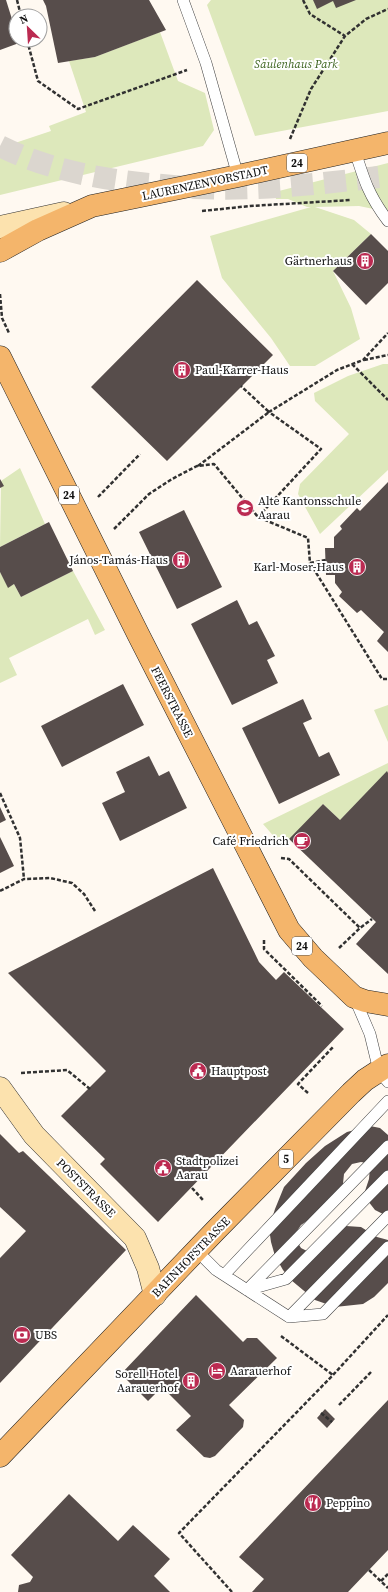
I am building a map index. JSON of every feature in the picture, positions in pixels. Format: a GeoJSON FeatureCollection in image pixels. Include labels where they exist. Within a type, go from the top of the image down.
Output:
{"type":"FeatureCollection","features":[{"type":"Feature","properties":{"kind":"main road","name":"LAURENZENVORSTADT"},"geometry":{"type":"LineString","coordinates":[[0,227],[388,143]]}},
{"type":"Feature","properties":{"kind":"main road","name":"LAURENZENVORSTADT"},"geometry":{"type":"LineString","coordinates":[[0,251],[38,230],[92,206]]}},
{"type":"Feature","properties":{"kind":"main road","name":"FEERSTRASSE"},"geometry":{"type":"LineString","coordinates":[[0,357],[138,634],[286,925],[297,941],[313,958],[354,996],[365,1001],[388,1005]]}},
{"type":"Feature","properties":{"kind":"main road","name":"BAHNHOFSTRASSE"},"geometry":{"type":"LineString","coordinates":[[0,1456],[351,1093],[365,1080],[385,1072]]}},
{"type":"Feature","properties":{"kind":"main road","name":"POSTSTRASSE"},"geometry":{"type":"LineString","coordinates":[[7,1081],[34,1135],[135,1238],[148,1268],[155,1295]]}},
{"type":"Feature","properties":{"kind":"lane"},"geometry":{"type":"LineString","coordinates":[[183,0],[206,62],[238,176]]}},
{"type":"Feature","properties":{"kind":"lane"},"geometry":{"type":"LineString","coordinates":[[355,151],[365,183],[375,204],[388,221]]}},
{"type":"Feature","properties":{"kind":"lane"},"geometry":{"type":"LineString","coordinates":[[354,996],[385,1072]]}},
{"type":"Feature","properties":{"kind":"lane"},"geometry":{"type":"LineString","coordinates":[[224,1275],[388,1102]]}},
{"type":"Feature","properties":{"kind":"lane"},"geometry":{"type":"LineString","coordinates":[[247,1290],[388,1146]]}},
{"type":"Feature","properties":{"kind":"lane"},"geometry":{"type":"LineString","coordinates":[[247,1290],[286,1279],[388,1176]]}},
{"type":"Feature","properties":{"kind":"lane"},"geometry":{"type":"LineString","coordinates":[[289,1317],[388,1216]]}},
{"type":"Feature","properties":{"kind":"lane"},"geometry":{"type":"LineString","coordinates":[[197,1251],[216,1270],[289,1317],[323,1314],[388,1247]]}},
{"type":"Feature","properties":{"kind":"path"},"geometry":{"type":"LineString","coordinates":[[303,0],[310,14],[345,36]]}},
{"type":"Feature","properties":{"kind":"path"},"geometry":{"type":"LineString","coordinates":[[290,139],[310,89],[345,36],[366,19],[388,9]]}},
{"type":"Feature","properties":{"kind":"path"},"geometry":{"type":"LineString","coordinates":[[29,48],[38,81],[78,109],[206,62]]}},
{"type":"Feature","properties":{"kind":"path"},"geometry":{"type":"LineString","coordinates":[[198,212],[250,206],[361,200],[375,204]]}},
{"type":"Feature","properties":{"kind":"path"},"geometry":{"type":"LineString","coordinates":[[363,360],[388,333]]}},
{"type":"Feature","properties":{"kind":"path"},"geometry":{"type":"LineString","coordinates":[[93,542],[109,534],[149,494],[172,479],[197,466],[269,412],[337,370],[363,360],[388,355]]}},
{"type":"Feature","properties":{"kind":"path"},"geometry":{"type":"LineString","coordinates":[[352,364],[388,400]]}},
{"type":"Feature","properties":{"kind":"path"},"geometry":{"type":"LineString","coordinates":[[241,386],[269,412],[321,449],[258,517]]}},
{"type":"Feature","properties":{"kind":"path"},"geometry":{"type":"LineString","coordinates":[[93,502],[140,454]]}},
{"type":"Feature","properties":{"kind":"path"},"geometry":{"type":"LineString","coordinates":[[197,466],[214,464],[258,517],[308,538],[310,563],[382,679],[388,680]]}},
{"type":"Feature","properties":{"kind":"path"},"geometry":{"type":"LineString","coordinates":[[310,563],[326,560]]}},
{"type":"Feature","properties":{"kind":"path"},"geometry":{"type":"LineString","coordinates":[[0,793],[20,838],[24,879]]}},
{"type":"Feature","properties":{"kind":"path"},"geometry":{"type":"LineString","coordinates":[[276,857],[289,859],[360,928]]}},
{"type":"Feature","properties":{"kind":"path"},"geometry":{"type":"LineString","coordinates":[[0,891],[24,879],[50,878],[72,883],[84,894],[95,911]]}},
{"type":"Feature","properties":{"kind":"path"},"geometry":{"type":"LineString","coordinates":[[336,951],[372,918]]}},
{"type":"Feature","properties":{"kind":"path"},"geometry":{"type":"LineString","coordinates":[[264,949],[322,1006]]}},
{"type":"Feature","properties":{"kind":"path"},"geometry":{"type":"LineString","coordinates":[[308,1093],[298,1084],[333,1047]]}},
{"type":"Feature","properties":{"kind":"path"},"geometry":{"type":"LineString","coordinates":[[7,1081],[67,1070],[90,1089]]}},
{"type":"Feature","properties":{"kind":"path"},"geometry":{"type":"LineString","coordinates":[[192,1188],[204,1200]]}},
{"type":"Feature","properties":{"kind":"path"},"geometry":{"type":"LineString","coordinates":[[232,1592],[179,1533],[334,1375],[388,1315]]}},
{"type":"Feature","properties":{"kind":"path"},"geometry":{"type":"LineString","coordinates":[[339,1405],[371,1372]]}},
{"type":"Feature","properties":{"kind":"path"},"geometry":{"type":"LineString","coordinates":[[322,1413],[332,1422]]}},
{"type":"Feature","properties":{"kind":"path"},"geometry":{"type":"LineString","coordinates":[[369,1570],[388,1588]]}},
{"type":"Feature","properties":{"kind":"path"},"geometry":{"type":"LineString","coordinates":[[381,1581],[388,1574]]}},
{"type":"Feature","properties":{"kind":"green space","name":"Säulenhaus Park"},"geometry":{"type":"Polygon","coordinates":[[[211,0],[388,0],[388,111],[255,136],[207,5],[211,0]]]}},
{"type":"Feature","properties":{"kind":"green space"},"geometry":{"type":"Polygon","coordinates":[[[160,32],[178,81],[205,93],[214,130],[203,146],[0,195],[0,148],[51,131],[49,126],[86,112],[69,61],[95,57],[160,32]]]}},
{"type":"Feature","properties":{"kind":"green space"},"geometry":{"type":"Polygon","coordinates":[[[388,163],[388,212],[359,206],[315,207],[354,220],[371,234],[333,271],[351,308],[360,339],[315,366],[290,366],[271,338],[222,278],[210,236],[311,207],[307,207],[288,199],[276,199],[275,192],[388,163]]]}},
{"type":"Feature","properties":{"kind":"green space"},"geometry":{"type":"Polygon","coordinates":[[[383,364],[388,364],[388,470],[320,534],[298,494],[300,484],[349,434],[315,401],[314,393],[348,376],[383,364]]]}},
{"type":"Feature","properties":{"kind":"green space"},"geometry":{"type":"Polygon","coordinates":[[[20,468],[45,524],[0,547],[1,481],[20,468]]]}},
{"type":"Feature","properties":{"kind":"green space"},"geometry":{"type":"Polygon","coordinates":[[[73,571],[105,630],[95,635],[88,619],[9,658],[17,675],[0,683],[0,572],[8,587],[14,584],[21,597],[73,571]]]}},
{"type":"Feature","properties":{"kind":"green space"},"geometry":{"type":"Polygon","coordinates":[[[388,705],[388,742],[374,710],[388,705]]]}},
{"type":"Feature","properties":{"kind":"green space"},"geometry":{"type":"Polygon","coordinates":[[[388,763],[388,773],[387,772],[340,820],[323,804],[283,847],[263,824],[388,763]]]}},
{"type":"Feature","properties":{"kind":"building"},"geometry":{"type":"Polygon","coordinates":[[[0,0],[6,0],[8,8],[8,47],[0,50],[0,0]]]}},
{"type":"Feature","properties":{"kind":"building"},"geometry":{"type":"Polygon","coordinates":[[[43,0],[149,0],[166,30],[95,57],[58,63],[48,16],[48,8],[43,0]]]}},
{"type":"Feature","properties":{"kind":"building"},"geometry":{"type":"Polygon","coordinates":[[[313,0],[356,0],[336,8],[333,1],[317,9],[313,0]]]}},
{"type":"Feature","properties":{"kind":"building","name":"Gärtnerhaus"},"geometry":{"type":"Polygon","coordinates":[[[371,234],[388,251],[388,283],[366,305],[333,271],[371,234]]]}},
{"type":"Feature","properties":{"kind":"building","name":"Paul-Karrer-Haus"},"geometry":{"type":"Polygon","coordinates":[[[197,280],[273,355],[167,461],[91,387],[197,280]]]}},
{"type":"Feature","properties":{"kind":"building"},"geometry":{"type":"Polygon","coordinates":[[[0,479],[4,486],[0,488],[0,479]]]}},
{"type":"Feature","properties":{"kind":"building","name":"Karl-Moser-Haus"},"geometry":{"type":"Polygon","coordinates":[[[388,482],[388,652],[377,641],[384,632],[361,610],[357,613],[339,596],[342,592],[335,583],[335,575],[326,575],[325,548],[334,548],[334,537],[342,529],[340,526],[357,508],[360,511],[388,482]]]}},
{"type":"Feature","properties":{"kind":"building","name":"János-Tamás-Haus"},"geometry":{"type":"Polygon","coordinates":[[[184,510],[222,587],[177,609],[139,532],[184,510]]]}},
{"type":"Feature","properties":{"kind":"building"},"geometry":{"type":"Polygon","coordinates":[[[49,522],[73,571],[21,597],[14,584],[8,588],[0,572],[0,547],[49,522]]]}},
{"type":"Feature","properties":{"kind":"building"},"geometry":{"type":"Polygon","coordinates":[[[237,600],[249,625],[257,621],[275,656],[267,660],[278,683],[232,705],[191,624],[237,600]]]}},
{"type":"Feature","properties":{"kind":"building"},"geometry":{"type":"Polygon","coordinates":[[[123,684],[144,725],[62,767],[41,726],[123,684]]]}},
{"type":"Feature","properties":{"kind":"building"},"geometry":{"type":"Polygon","coordinates":[[[303,699],[312,719],[303,723],[319,757],[329,752],[340,775],[279,804],[242,728],[303,699]]]}},
{"type":"Feature","properties":{"kind":"building"},"geometry":{"type":"Polygon","coordinates":[[[149,756],[159,776],[169,771],[187,808],[120,841],[102,803],[125,792],[116,772],[149,756]]]}},
{"type":"Feature","properties":{"kind":"building"},"geometry":{"type":"Polygon","coordinates":[[[387,771],[388,974],[356,944],[376,922],[289,839],[323,804],[340,820],[387,771]]]}},
{"type":"Feature","properties":{"kind":"building"},"geometry":{"type":"Polygon","coordinates":[[[0,807],[6,820],[0,823],[0,807]]]}},
{"type":"Feature","properties":{"kind":"building"},"geometry":{"type":"Polygon","coordinates":[[[0,837],[14,866],[0,873],[0,837]]]}},
{"type":"Feature","properties":{"kind":"building"},"geometry":{"type":"Polygon","coordinates":[[[213,868],[259,962],[276,980],[284,972],[344,1029],[158,1222],[100,1164],[105,1159],[61,1116],[106,1071],[8,973],[213,868]]]}},
{"type":"Feature","properties":{"kind":"building"},"geometry":{"type":"Polygon","coordinates":[[[370,1126],[380,1128],[388,1135],[388,1214],[383,1214],[375,1210],[368,1201],[365,1191],[369,1179],[370,1167],[366,1163],[361,1162],[352,1164],[344,1174],[342,1193],[301,1225],[295,1234],[301,1248],[311,1253],[346,1226],[361,1227],[377,1237],[388,1240],[388,1283],[374,1297],[363,1304],[335,1307],[315,1300],[291,1280],[275,1256],[269,1228],[284,1187],[306,1163],[325,1146],[347,1132],[370,1126]]]}},
{"type":"Feature","properties":{"kind":"building"},"geometry":{"type":"Polygon","coordinates":[[[0,1134],[19,1153],[23,1151],[126,1250],[0,1383],[0,1258],[26,1231],[0,1207],[0,1134]]]}},
{"type":"Feature","properties":{"kind":"building","name":"Sorell Hotel Aarauerhof"},"geometry":{"type":"Polygon","coordinates":[[[196,1295],[243,1342],[247,1338],[257,1338],[277,1358],[229,1405],[244,1420],[243,1427],[215,1456],[210,1458],[204,1457],[176,1430],[191,1416],[162,1387],[148,1401],[121,1374],[196,1295]]]}},
{"type":"Feature","properties":{"kind":"building"},"geometry":{"type":"Polygon","coordinates":[[[388,1400],[388,1550],[348,1592],[252,1592],[264,1579],[239,1557],[388,1400]]]}},
{"type":"Feature","properties":{"kind":"building"},"geometry":{"type":"Polygon","coordinates":[[[325,1409],[335,1419],[327,1428],[317,1418],[325,1409]]]}},
{"type":"Feature","properties":{"kind":"building"},"geometry":{"type":"Polygon","coordinates":[[[69,1494],[118,1541],[133,1525],[170,1559],[154,1576],[170,1592],[18,1592],[19,1585],[30,1582],[33,1577],[11,1555],[69,1494]]]}},
{"type":"Feature","properties":{"kind":"tunnel"},"geometry":{"type":"LineString","coordinates":[[0,146],[36,161],[73,172],[130,182],[191,188],[221,189],[269,187],[317,184],[388,176]]}},
{"type":"Feature","properties":{"kind":"place","name":"Gärtnerhaus"},"geometry":{"type":"Point","coordinates":[365,261]}},
{"type":"Feature","properties":{"kind":"place","name":"Paul-Karrer-Haus"},"geometry":{"type":"Point","coordinates":[182,370]}},
{"type":"Feature","properties":{"kind":"place","name":"Alte Kantonsschule Aarau"},"geometry":{"type":"Point","coordinates":[245,508]}},
{"type":"Feature","properties":{"kind":"place","name":"János-Tamás-Haus"},"geometry":{"type":"Point","coordinates":[181,560]}},
{"type":"Feature","properties":{"kind":"place","name":"Karl-Moser-Haus"},"geometry":{"type":"Point","coordinates":[357,567]}},
{"type":"Feature","properties":{"kind":"place","name":"Café Friedrich"},"geometry":{"type":"Point","coordinates":[302,841]}},
{"type":"Feature","properties":{"kind":"place","name":"Hauptpost"},"geometry":{"type":"Point","coordinates":[198,1071]}},
{"type":"Feature","properties":{"kind":"place","name":"Stadtpolizei Aarau"},"geometry":{"type":"Point","coordinates":[163,1168]}},
{"type":"Feature","properties":{"kind":"place","name":"UBS"},"geometry":{"type":"Point","coordinates":[22,1335]}},
{"type":"Feature","properties":{"kind":"place","name":"Aarauerhof"},"geometry":{"type":"Point","coordinates":[217,1371]}},
{"type":"Feature","properties":{"kind":"place","name":"Sorell Hotel Aarauerhof"},"geometry":{"type":"Point","coordinates":[191,1381]}},
{"type":"Feature","properties":{"kind":"place","name":"Peppino"},"geometry":{"type":"Point","coordinates":[313,1503]}}]}
